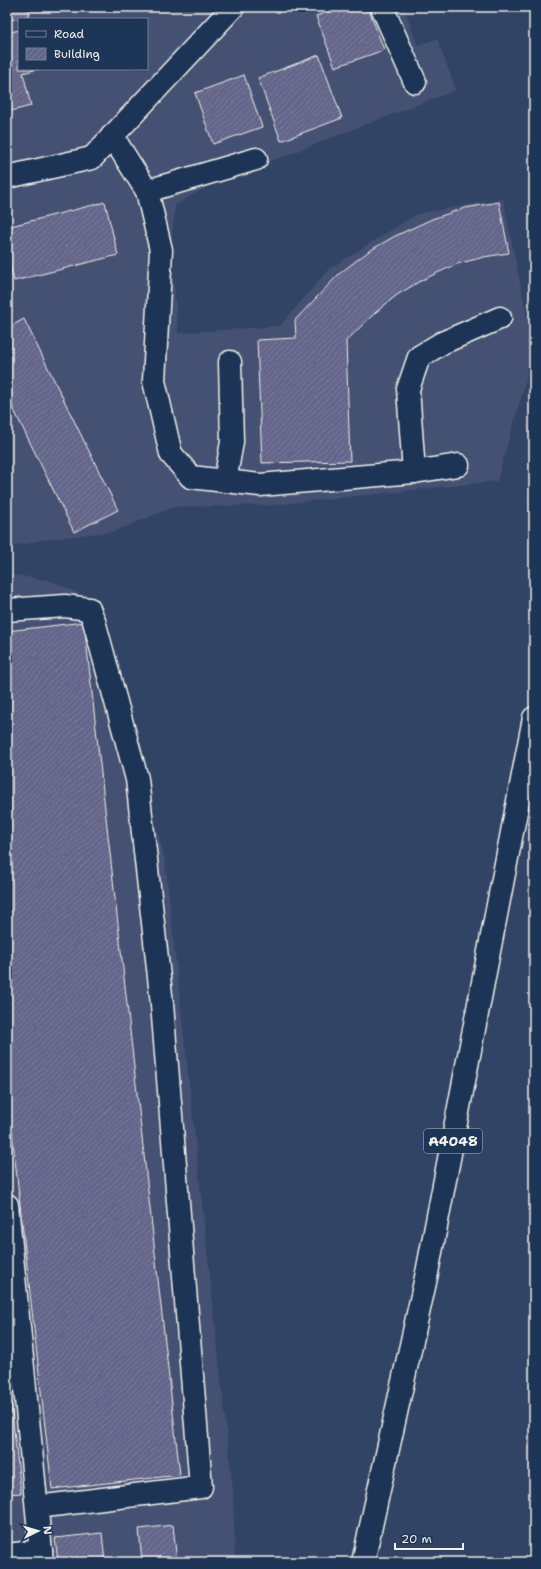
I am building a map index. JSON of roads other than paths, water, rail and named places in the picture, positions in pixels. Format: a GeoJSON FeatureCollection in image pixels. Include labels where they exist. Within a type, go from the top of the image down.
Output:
{"type":"FeatureCollection","features":[{"type":"Feature","properties":{"kind":"main road"},"geometry":{"type":"LineString","coordinates":[[7,177],[92,158],[233,7]]}},
{"type":"Feature","properties":{"kind":"main road"},"geometry":{"type":"LineString","coordinates":[[382,7],[415,82]]}},
{"type":"Feature","properties":{"kind":"main road"},"geometry":{"type":"LineString","coordinates":[[112,136],[148,191],[161,250],[154,381],[170,454],[191,477],[260,485],[414,472],[458,465]]}},
{"type":"Feature","properties":{"kind":"main road"},"geometry":{"type":"LineString","coordinates":[[148,191],[256,159]]}},
{"type":"Feature","properties":{"kind":"main road"},"geometry":{"type":"LineString","coordinates":[[414,472],[408,389],[419,357],[442,343],[500,318]]}},
{"type":"Feature","properties":{"kind":"main road"},"geometry":{"type":"LineString","coordinates":[[226,481],[232,442],[230,362]]}},
{"type":"Feature","properties":{"kind":"main road"},"geometry":{"type":"LineString","coordinates":[[7,610],[65,606],[89,609],[94,621],[137,779],[162,1004],[202,1487],[37,1507]]}},
{"type":"Feature","properties":{"kind":"main road","name":"A4048"},"geometry":{"type":"LineString","coordinates":[[363,1562],[427,1273],[534,718]]}},
{"type":"Feature","properties":{"kind":"main road"},"geometry":{"type":"LineString","coordinates":[[7,1205],[42,1556],[7,1555]]}}]}
